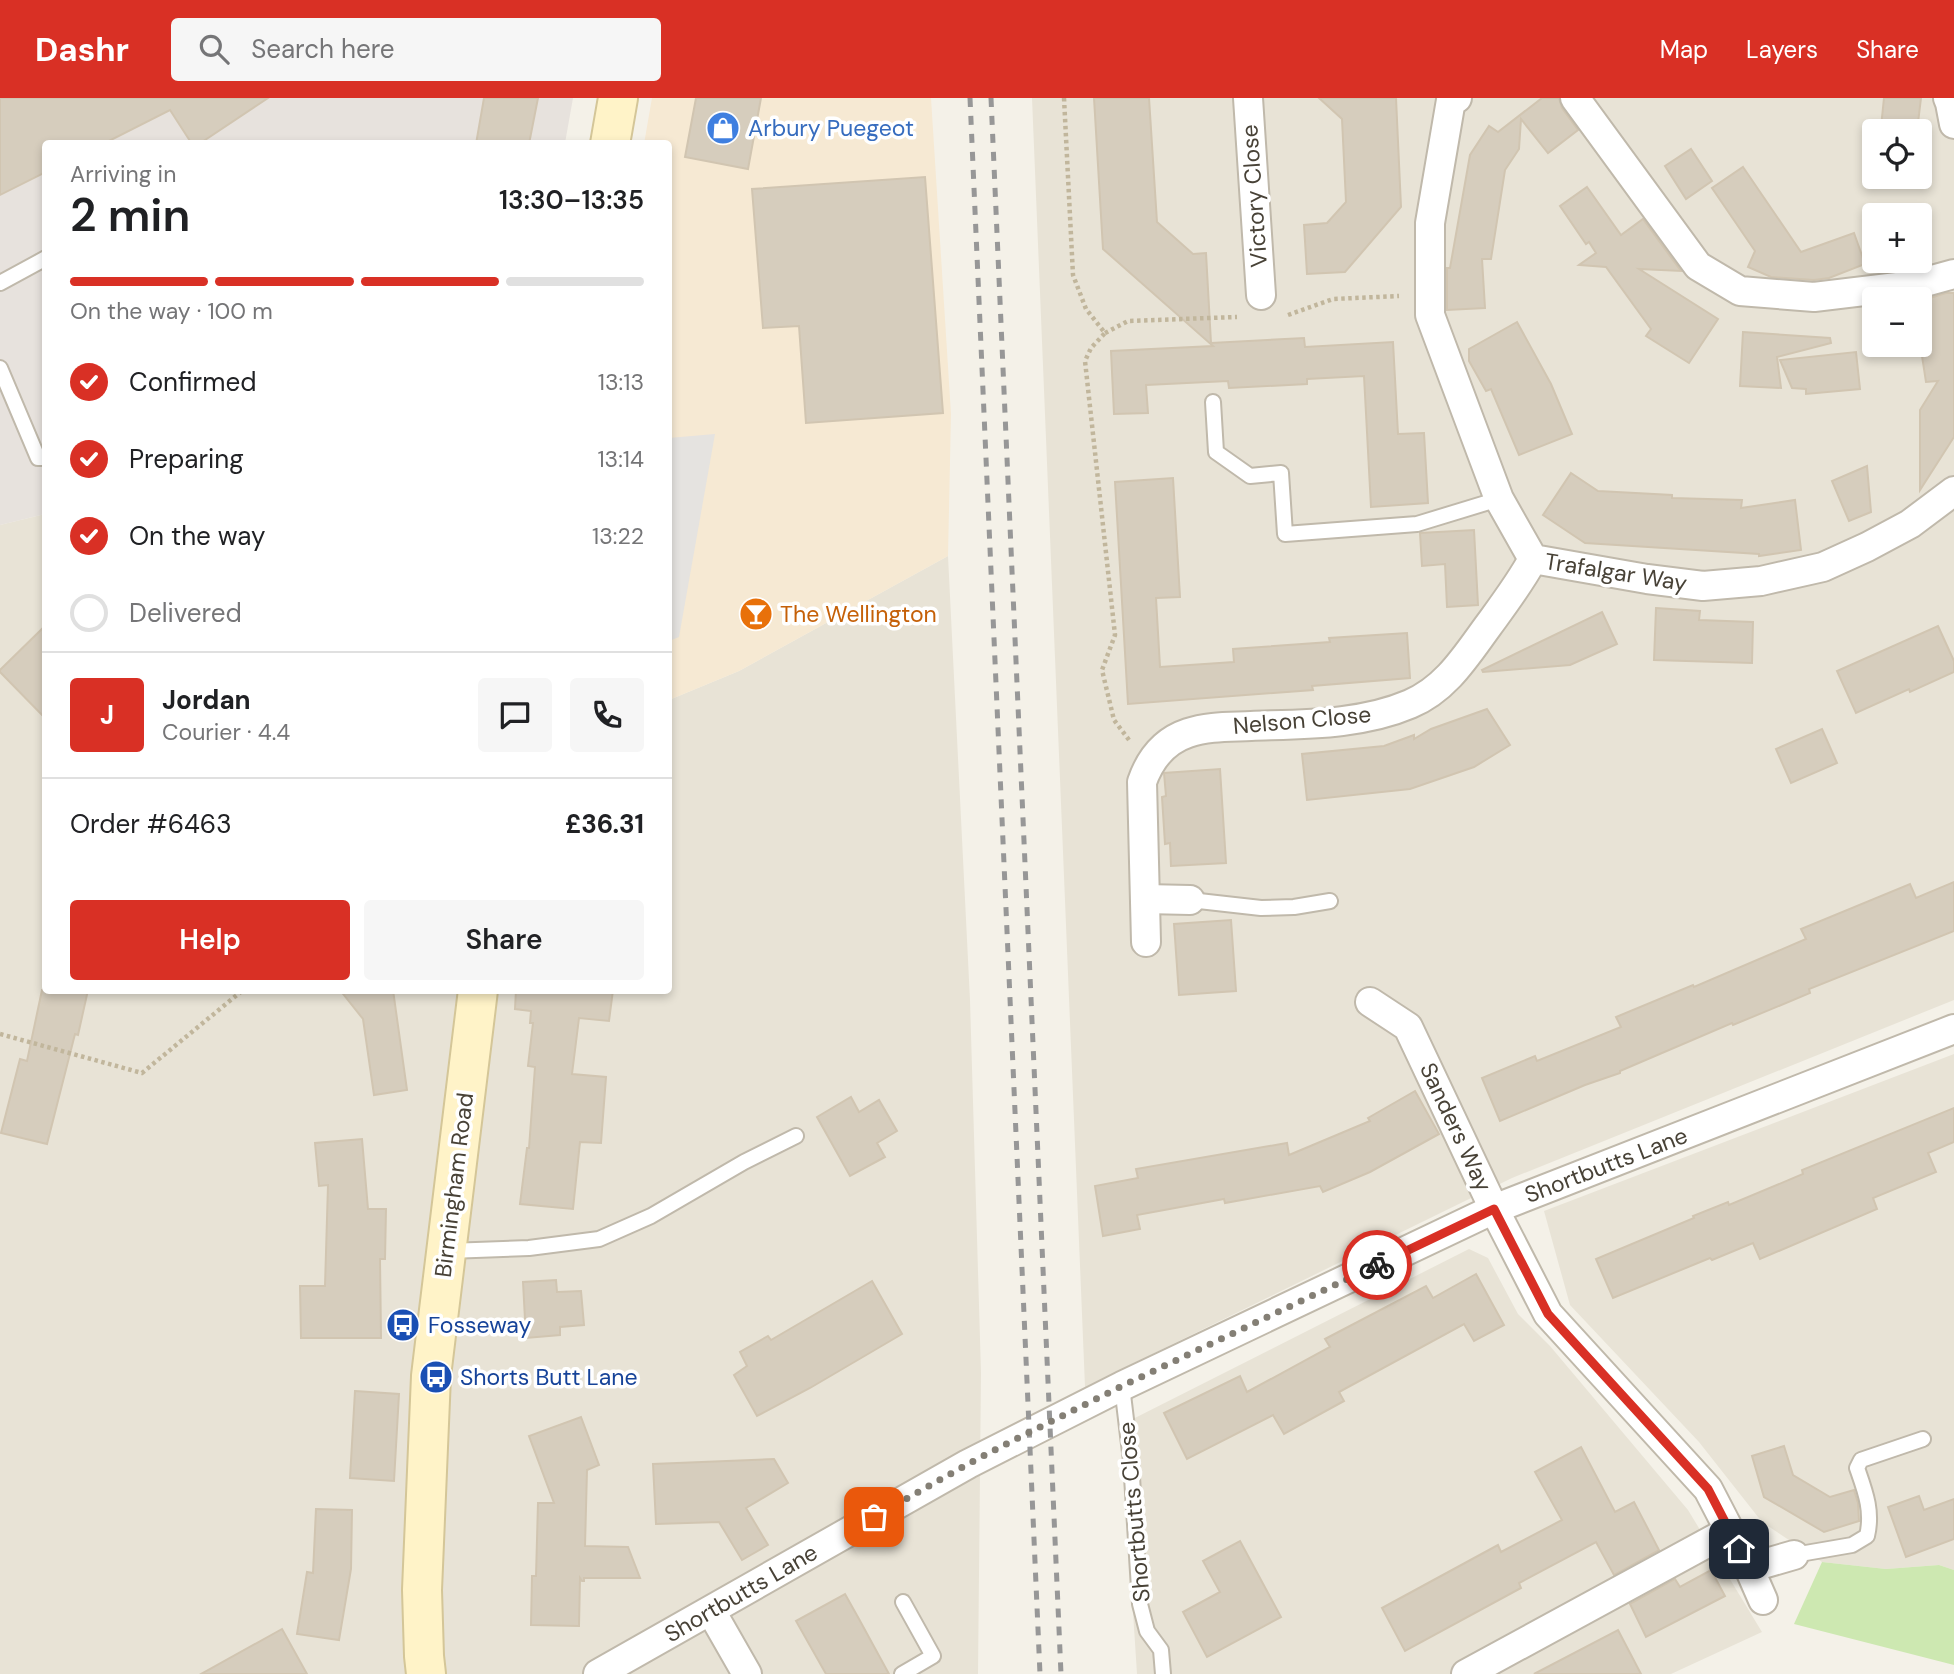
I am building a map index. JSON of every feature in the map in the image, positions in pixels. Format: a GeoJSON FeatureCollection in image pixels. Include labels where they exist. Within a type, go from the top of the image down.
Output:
{"type":"FeatureCollection","features":[{"type":"Feature","properties":{"kind":"street"},"geometry":{"type":"LineString","coordinates":[[611,140],[618,98]]}},
{"type":"Feature","properties":{"kind":"street","name":"Victory Close"},"geometry":{"type":"LineString","coordinates":[[1248,98],[1261,295]]}},
{"type":"Feature","properties":{"kind":"street"},"geometry":{"type":"LineString","coordinates":[[1575,98],[1698,266],[1740,290],[1814,297],[1914,285],[1954,274]]}},
{"type":"Feature","properties":{"kind":"street"},"geometry":{"type":"LineString","coordinates":[[1948,98],[1954,124]]}},
{"type":"Feature","properties":{"kind":"street","name":"Trafalgar Way"},"geometry":{"type":"LineString","coordinates":[[1452,99],[1430,223],[1430,315],[1499,499],[1533,559],[1703,586],[1761,581],[1823,567],[1867,547],[1910,524],[1954,491]]}},
{"type":"Feature","properties":{"kind":"street","name":"Nelson Close"},"geometry":{"type":"LineString","coordinates":[[1147,767],[1163,746],[1186,733],[1210,728],[1321,723],[1384,713],[1411,704],[1436,690],[1454,672],[1520,583],[1533,559]]}},
{"type":"Feature","properties":{"kind":"street"},"geometry":{"type":"LineString","coordinates":[[1146,942],[1142,782],[1147,767]]}},
{"type":"Feature","properties":{"kind":"street"},"geometry":{"type":"LineString","coordinates":[[1145,900],[1190,900]]}},
{"type":"Feature","properties":{"kind":"street","name":"Birmingham Road"},"geometry":{"type":"LineString","coordinates":[[426,1674],[422,1590],[431,1390],[478,994]]}},
{"type":"Feature","properties":{"kind":"street","name":"Sanders Way"},"geometry":{"type":"LineString","coordinates":[[1370,1002],[1408,1027],[1494,1209],[1548,1314],[1708,1489],[1763,1600]]}},
{"type":"Feature","properties":{"kind":"street","name":"Shortbutts Lane"},"geometry":{"type":"LineString","coordinates":[[598,1674],[968,1464],[1122,1386],[1494,1209],[1954,1029]]}},
{"type":"Feature","properties":{"kind":"street"},"geometry":{"type":"LineString","coordinates":[[1466,1674],[1729,1531]]}},
{"type":"Feature","properties":{"kind":"street"},"geometry":{"type":"LineString","coordinates":[[1749,1568],[1794,1555]]}},
{"type":"Feature","properties":{"kind":"street"},"geometry":{"type":"LineString","coordinates":[[711,1611],[747,1674]]}},
{"type":"Feature","properties":{"kind":"lane"},"geometry":{"type":"LineString","coordinates":[[0,284],[42,260]]}},
{"type":"Feature","properties":{"kind":"lane"},"geometry":{"type":"LineString","coordinates":[[0,368],[38,458],[42,458]]}},
{"type":"Feature","properties":{"kind":"lane"},"geometry":{"type":"LineString","coordinates":[[1213,402],[1216,452],[1250,476],[1281,473],[1286,534],[1417,524],[1499,499]]}},
{"type":"Feature","properties":{"kind":"lane"},"geometry":{"type":"LineString","coordinates":[[1190,900],[1261,908],[1294,907],[1330,901]]}},
{"type":"Feature","properties":{"kind":"lane"},"geometry":{"type":"LineString","coordinates":[[446,1251],[529,1248],[599,1239],[651,1216],[744,1162],[796,1136]]}},
{"type":"Feature","properties":{"kind":"lane","name":"Shortbutts Close"},"geometry":{"type":"LineString","coordinates":[[1122,1386],[1132,1474],[1140,1604],[1147,1631],[1161,1650],[1163,1674]]}},
{"type":"Feature","properties":{"kind":"lane"},"geometry":{"type":"LineString","coordinates":[[1794,1555],[1852,1545],[1867,1536],[1870,1523],[1868,1503],[1857,1468],[1861,1460],[1923,1439]]}},
{"type":"Feature","properties":{"kind":"lane"},"geometry":{"type":"LineString","coordinates":[[902,1674],[933,1656],[903,1602]]}},
{"type":"Feature","properties":{"kind":"path"},"geometry":{"type":"LineString","coordinates":[[1064,98],[1073,275],[1086,309],[1105,333],[1091,348],[1085,361],[1115,635],[1102,670],[1114,720],[1147,767]]}},
{"type":"Feature","properties":{"kind":"path"},"geometry":{"type":"LineString","coordinates":[[0,1034],[142,1073],[238,994]]}},
{"type":"Feature","properties":{"kind":"shaded area"},"geometry":{"type":"Polygon","coordinates":[[[0,98],[573,98],[566,140],[42,140],[42,515],[0,525],[0,98]]]}},
{"type":"Feature","properties":{"kind":"shaded area"},"geometry":{"type":"Polygon","coordinates":[[[652,98],[931,98],[951,414],[948,556],[739,671],[672,699],[672,140],[645,140],[652,98]]]}},
{"type":"Feature","properties":{"kind":"shaded area"},"geometry":{"type":"Polygon","coordinates":[[[1032,98],[1954,98],[1954,1000],[1512,1178],[1085,1387],[1032,98]]]}},
{"type":"Feature","properties":{"kind":"shaded area"},"geometry":{"type":"Polygon","coordinates":[[[715,434],[679,637],[672,640],[672,438],[715,434]]]}},
{"type":"Feature","properties":{"kind":"shaded area"},"geometry":{"type":"Polygon","coordinates":[[[42,515],[42,994],[672,994],[672,699],[739,671],[948,556],[970,1000],[981,1373],[978,1674],[0,1674],[0,525],[42,515]]]}},
{"type":"Feature","properties":{"kind":"shaded area"},"geometry":{"type":"Polygon","coordinates":[[[1954,1054],[1954,1570],[1939,1565],[1886,1569],[1822,1562],[1762,1522],[1699,1442],[1570,1305],[1544,1211],[1954,1054]]]}},
{"type":"Feature","properties":{"kind":"shaded area"},"geometry":{"type":"Polygon","coordinates":[[[1469,1249],[1488,1258],[1518,1314],[1550,1346],[1688,1510],[1762,1632],[1671,1674],[1137,1674],[1121,1425],[1469,1249]]]}},
{"type":"Feature","properties":{"kind":"green space"},"geometry":{"type":"Polygon","coordinates":[[[1822,1562],[1886,1569],[1939,1565],[1954,1570],[1954,1665],[1794,1624],[1822,1562]]]}},
{"type":"Feature","properties":{"kind":"building"},"geometry":{"type":"Polygon","coordinates":[[[0,98],[268,98],[205,140],[189,140],[170,110],[111,140],[42,140],[42,174],[0,195],[0,98]]]}},
{"type":"Feature","properties":{"kind":"building"},"geometry":{"type":"Polygon","coordinates":[[[484,98],[538,98],[530,140],[477,140],[484,98]]]}},
{"type":"Feature","properties":{"kind":"building","name":"Arbury Puegeot"},"geometry":{"type":"Polygon","coordinates":[[[696,98],[761,98],[748,169],[685,157],[696,98]]]}},
{"type":"Feature","properties":{"kind":"building"},"geometry":{"type":"Polygon","coordinates":[[[1094,98],[1149,98],[1157,222],[1193,254],[1206,253],[1211,343],[1304,338],[1305,347],[1393,342],[1398,434],[1424,433],[1428,503],[1371,507],[1364,376],[1307,379],[1307,384],[1229,388],[1228,381],[1146,385],[1148,413],[1114,414],[1111,351],[1213,346],[1103,249],[1094,98]]]}},
{"type":"Feature","properties":{"kind":"building"},"geometry":{"type":"Polygon","coordinates":[[[1319,98],[1396,98],[1401,207],[1345,272],[1307,274],[1304,225],[1327,223],[1346,202],[1342,119],[1319,98]]]}},
{"type":"Feature","properties":{"kind":"building"},"geometry":{"type":"Polygon","coordinates":[[[1542,98],[1559,98],[1562,108],[1578,130],[1548,153],[1521,119],[1519,149],[1505,170],[1491,259],[1482,259],[1485,308],[1447,310],[1447,268],[1450,268],[1470,155],[1489,126],[1498,132],[1542,98]]]}},
{"type":"Feature","properties":{"kind":"building"},"geometry":{"type":"Polygon","coordinates":[[[1884,98],[1921,98],[1918,119],[1882,119],[1884,98]]]}},
{"type":"Feature","properties":{"kind":"building"},"geometry":{"type":"Polygon","coordinates":[[[1691,149],[1712,181],[1686,199],[1665,166],[1691,149]]]}},
{"type":"Feature","properties":{"kind":"building"},"geometry":{"type":"Polygon","coordinates":[[[1743,167],[1801,252],[1854,233],[1862,256],[1862,265],[1829,278],[1814,280],[1771,277],[1748,267],[1755,251],[1712,188],[1743,167]]]}},
{"type":"Feature","properties":{"kind":"building"},"geometry":{"type":"Polygon","coordinates":[[[925,177],[943,413],[806,423],[799,326],[763,328],[752,189],[925,177]]]}},
{"type":"Feature","properties":{"kind":"building"},"geometry":{"type":"Polygon","coordinates":[[[1587,187],[1621,235],[1643,219],[1681,271],[1639,269],[1718,319],[1689,363],[1646,336],[1651,329],[1606,267],[1579,265],[1596,253],[1589,242],[1586,244],[1560,206],[1587,187]]]}},
{"type":"Feature","properties":{"kind":"building"},"geometry":{"type":"Polygon","coordinates":[[[1954,293],[1954,437],[1920,490],[1920,410],[1938,381],[1926,382],[1922,357],[1932,357],[1932,297],[1954,293]]]}},
{"type":"Feature","properties":{"kind":"building"},"geometry":{"type":"Polygon","coordinates":[[[1517,322],[1551,384],[1572,434],[1519,455],[1491,389],[1486,391],[1469,361],[1469,349],[1517,322]]]}},
{"type":"Feature","properties":{"kind":"building"},"geometry":{"type":"Polygon","coordinates":[[[1743,332],[1830,338],[1831,343],[1777,357],[1781,388],[1740,386],[1743,332]]]}},
{"type":"Feature","properties":{"kind":"building"},"geometry":{"type":"Polygon","coordinates":[[[1856,352],[1860,389],[1806,394],[1806,389],[1792,388],[1780,360],[1856,352]]]}},
{"type":"Feature","properties":{"kind":"building"},"geometry":{"type":"Polygon","coordinates":[[[1867,466],[1871,512],[1849,521],[1832,481],[1867,466]]]}},
{"type":"Feature","properties":{"kind":"building"},"geometry":{"type":"Polygon","coordinates":[[[1571,473],[1598,491],[1672,495],[1672,498],[1742,500],[1741,508],[1795,500],[1801,550],[1759,556],[1585,543],[1543,515],[1571,473]]]}},
{"type":"Feature","properties":{"kind":"building"},"geometry":{"type":"Polygon","coordinates":[[[1173,478],[1180,597],[1156,598],[1160,667],[1234,662],[1233,649],[1330,642],[1329,638],[1407,633],[1410,678],[1312,686],[1313,690],[1128,704],[1115,482],[1173,478]]]}},
{"type":"Feature","properties":{"kind":"building"},"geometry":{"type":"Polygon","coordinates":[[[1474,530],[1478,605],[1447,607],[1445,564],[1422,566],[1420,533],[1474,530]]]}},
{"type":"Feature","properties":{"kind":"building"},"geometry":{"type":"Polygon","coordinates":[[[1656,608],[1700,611],[1699,620],[1753,622],[1752,663],[1654,660],[1656,608]]]}},
{"type":"Feature","properties":{"kind":"building"},"geometry":{"type":"Polygon","coordinates":[[[1602,612],[1617,644],[1570,665],[1482,670],[1602,612]]]}},
{"type":"Feature","properties":{"kind":"building"},"geometry":{"type":"Polygon","coordinates":[[[1938,626],[1954,661],[1954,672],[1856,713],[1837,671],[1938,626]]]}},
{"type":"Feature","properties":{"kind":"building"},"geometry":{"type":"Polygon","coordinates":[[[42,629],[42,715],[0,672],[42,629]]]}},
{"type":"Feature","properties":{"kind":"building"},"geometry":{"type":"Polygon","coordinates":[[[1487,709],[1510,745],[1474,767],[1410,789],[1307,800],[1302,754],[1384,746],[1414,735],[1414,739],[1431,729],[1487,709]]]}},
{"type":"Feature","properties":{"kind":"building"},"geometry":{"type":"Polygon","coordinates":[[[1822,729],[1837,763],[1791,783],[1776,749],[1822,729]]]}},
{"type":"Feature","properties":{"kind":"building"},"geometry":{"type":"Polygon","coordinates":[[[1220,769],[1226,863],[1171,866],[1170,843],[1165,844],[1162,797],[1166,796],[1164,773],[1220,769]]]}},
{"type":"Feature","properties":{"kind":"building"},"geometry":{"type":"Polygon","coordinates":[[[1954,882],[1954,931],[1809,989],[1810,993],[1500,1121],[1482,1078],[1535,1056],[1537,1061],[1621,1027],[1616,1017],[1806,939],[1801,929],[1910,884],[1916,898],[1954,882]]]}},
{"type":"Feature","properties":{"kind":"building"},"geometry":{"type":"Polygon","coordinates":[[[1231,920],[1236,991],[1179,995],[1174,924],[1231,920]]]}},
{"type":"Feature","properties":{"kind":"building"},"geometry":{"type":"Polygon","coordinates":[[[42,990],[42,994],[87,994],[47,1144],[1,1133],[20,1059],[27,1061],[42,990]]]}},
{"type":"Feature","properties":{"kind":"building"},"geometry":{"type":"Polygon","coordinates":[[[343,994],[394,994],[407,1090],[374,1095],[363,1019],[343,994]]]}},
{"type":"Feature","properties":{"kind":"building"},"geometry":{"type":"Polygon","coordinates":[[[516,994],[612,994],[609,1021],[579,1018],[572,1074],[606,1077],[601,1143],[580,1142],[573,1209],[520,1204],[529,1148],[535,1067],[528,1066],[533,1023],[530,1023],[531,1011],[515,1009],[516,994]]]}},
{"type":"Feature","properties":{"kind":"building"},"geometry":{"type":"Polygon","coordinates":[[[1415,1091],[1439,1134],[1370,1172],[1323,1192],[1320,1186],[1225,1203],[1224,1199],[1137,1215],[1140,1229],[1103,1236],[1095,1186],[1138,1178],[1136,1169],[1287,1143],[1289,1155],[1370,1121],[1368,1118],[1415,1091]]]}},
{"type":"Feature","properties":{"kind":"building"},"geometry":{"type":"Polygon","coordinates":[[[851,1097],[859,1112],[879,1100],[897,1131],[877,1143],[885,1157],[850,1176],[817,1117],[851,1097]]]}},
{"type":"Feature","properties":{"kind":"building"},"geometry":{"type":"Polygon","coordinates":[[[1954,1108],[1954,1142],[1928,1153],[1936,1172],[1873,1198],[1877,1209],[1760,1259],[1753,1243],[1613,1298],[1596,1259],[1694,1218],[1693,1216],[1728,1202],[1729,1205],[1803,1174],[1802,1170],[1954,1108]]]}},
{"type":"Feature","properties":{"kind":"building"},"geometry":{"type":"Polygon","coordinates":[[[362,1139],[368,1209],[386,1209],[385,1259],[380,1259],[381,1338],[301,1338],[300,1286],[325,1286],[328,1185],[319,1186],[315,1143],[362,1139]]]}},
{"type":"Feature","properties":{"kind":"building"},"geometry":{"type":"Polygon","coordinates":[[[1476,1274],[1504,1325],[1474,1341],[1464,1324],[1339,1392],[1344,1401],[1284,1434],[1273,1415],[1187,1459],[1164,1413],[1240,1376],[1247,1392],[1330,1347],[1325,1339],[1426,1286],[1433,1298],[1476,1274]]]}},
{"type":"Feature","properties":{"kind":"building"},"geometry":{"type":"Polygon","coordinates":[[[556,1280],[557,1292],[581,1291],[584,1325],[560,1327],[560,1335],[526,1338],[523,1282],[556,1280]]]}},
{"type":"Feature","properties":{"kind":"building"},"geometry":{"type":"Polygon","coordinates":[[[872,1281],[902,1334],[757,1416],[734,1375],[747,1366],[740,1352],[768,1336],[771,1340],[872,1281]]]}},
{"type":"Feature","properties":{"kind":"building"},"geometry":{"type":"Polygon","coordinates":[[[355,1391],[399,1394],[394,1481],[350,1478],[355,1391]]]}},
{"type":"Feature","properties":{"kind":"building"},"geometry":{"type":"Polygon","coordinates":[[[581,1417],[599,1465],[587,1470],[585,1546],[628,1547],[640,1578],[584,1578],[582,1581],[580,1578],[579,1626],[531,1625],[532,1576],[536,1576],[538,1503],[554,1503],[529,1436],[581,1417]]]}},
{"type":"Feature","properties":{"kind":"building"},"geometry":{"type":"Polygon","coordinates":[[[1784,1446],[1793,1475],[1830,1497],[1854,1490],[1859,1521],[1824,1532],[1764,1497],[1752,1456],[1784,1446]]]}},
{"type":"Feature","properties":{"kind":"building"},"geometry":{"type":"Polygon","coordinates":[[[1581,1447],[1615,1512],[1634,1502],[1659,1550],[1614,1575],[1596,1542],[1519,1583],[1521,1588],[1405,1651],[1382,1608],[1498,1545],[1501,1552],[1562,1520],[1535,1472],[1581,1447]]]}},
{"type":"Feature","properties":{"kind":"building"},"geometry":{"type":"Polygon","coordinates":[[[774,1459],[788,1483],[746,1508],[768,1545],[742,1560],[719,1522],[656,1524],[653,1464],[774,1459]]]}},
{"type":"Feature","properties":{"kind":"building"},"geometry":{"type":"Polygon","coordinates":[[[1919,1496],[1924,1510],[1954,1499],[1954,1539],[1906,1557],[1888,1507],[1919,1496]]]}},
{"type":"Feature","properties":{"kind":"building"},"geometry":{"type":"Polygon","coordinates":[[[316,1509],[352,1510],[351,1569],[339,1640],[297,1634],[307,1572],[313,1573],[316,1509]]]}},
{"type":"Feature","properties":{"kind":"building"},"geometry":{"type":"Polygon","coordinates":[[[1240,1541],[1281,1617],[1207,1657],[1183,1612],[1220,1592],[1203,1561],[1240,1541]]]}},
{"type":"Feature","properties":{"kind":"building"},"geometry":{"type":"Polygon","coordinates":[[[1711,1570],[1725,1596],[1646,1637],[1630,1604],[1675,1579],[1680,1587],[1711,1570]]]}},
{"type":"Feature","properties":{"kind":"building"},"geometry":{"type":"Polygon","coordinates":[[[845,1594],[889,1674],[826,1674],[796,1621],[845,1594]]]}},
{"type":"Feature","properties":{"kind":"building"},"geometry":{"type":"Polygon","coordinates":[[[282,1629],[307,1674],[201,1674],[282,1629]]]}},
{"type":"Feature","properties":{"kind":"building"},"geometry":{"type":"Polygon","coordinates":[[[1618,1630],[1641,1674],[1534,1674],[1618,1630]]]}},
{"type":"Feature","properties":{"kind":"railway"},"geometry":{"type":"LineString","coordinates":[[970,98],[1040,1674]]}},
{"type":"Feature","properties":{"kind":"railway"},"geometry":{"type":"LineString","coordinates":[[991,98],[1061,1674]]}},
{"type":"Feature","properties":{"kind":"way so far"},"geometry":{"type":"LineString","coordinates":[[874,1517],[1012,1441],[1377,1265]]}},
{"type":"Feature","properties":{"kind":"place","name":"Arbury Puegeot"},"geometry":{"type":"Point","coordinates":[723,128]}},
{"type":"Feature","properties":{"kind":"place","name":"The Wellington"},"geometry":{"type":"Point","coordinates":[756,614]}},
{"type":"Feature","properties":{"kind":"place","name":"Fosseway"},"geometry":{"type":"Point","coordinates":[403,1325]}},
{"type":"Feature","properties":{"kind":"place","name":"Shorts Butt Lane"},"geometry":{"type":"Point","coordinates":[436,1377]}},
{"type":"Feature","properties":{"kind":"route"},"geometry":{"type":"LineString","coordinates":[[1377,1265],[1494,1209],[1548,1314],[1708,1489],[1739,1549]]}}]}
